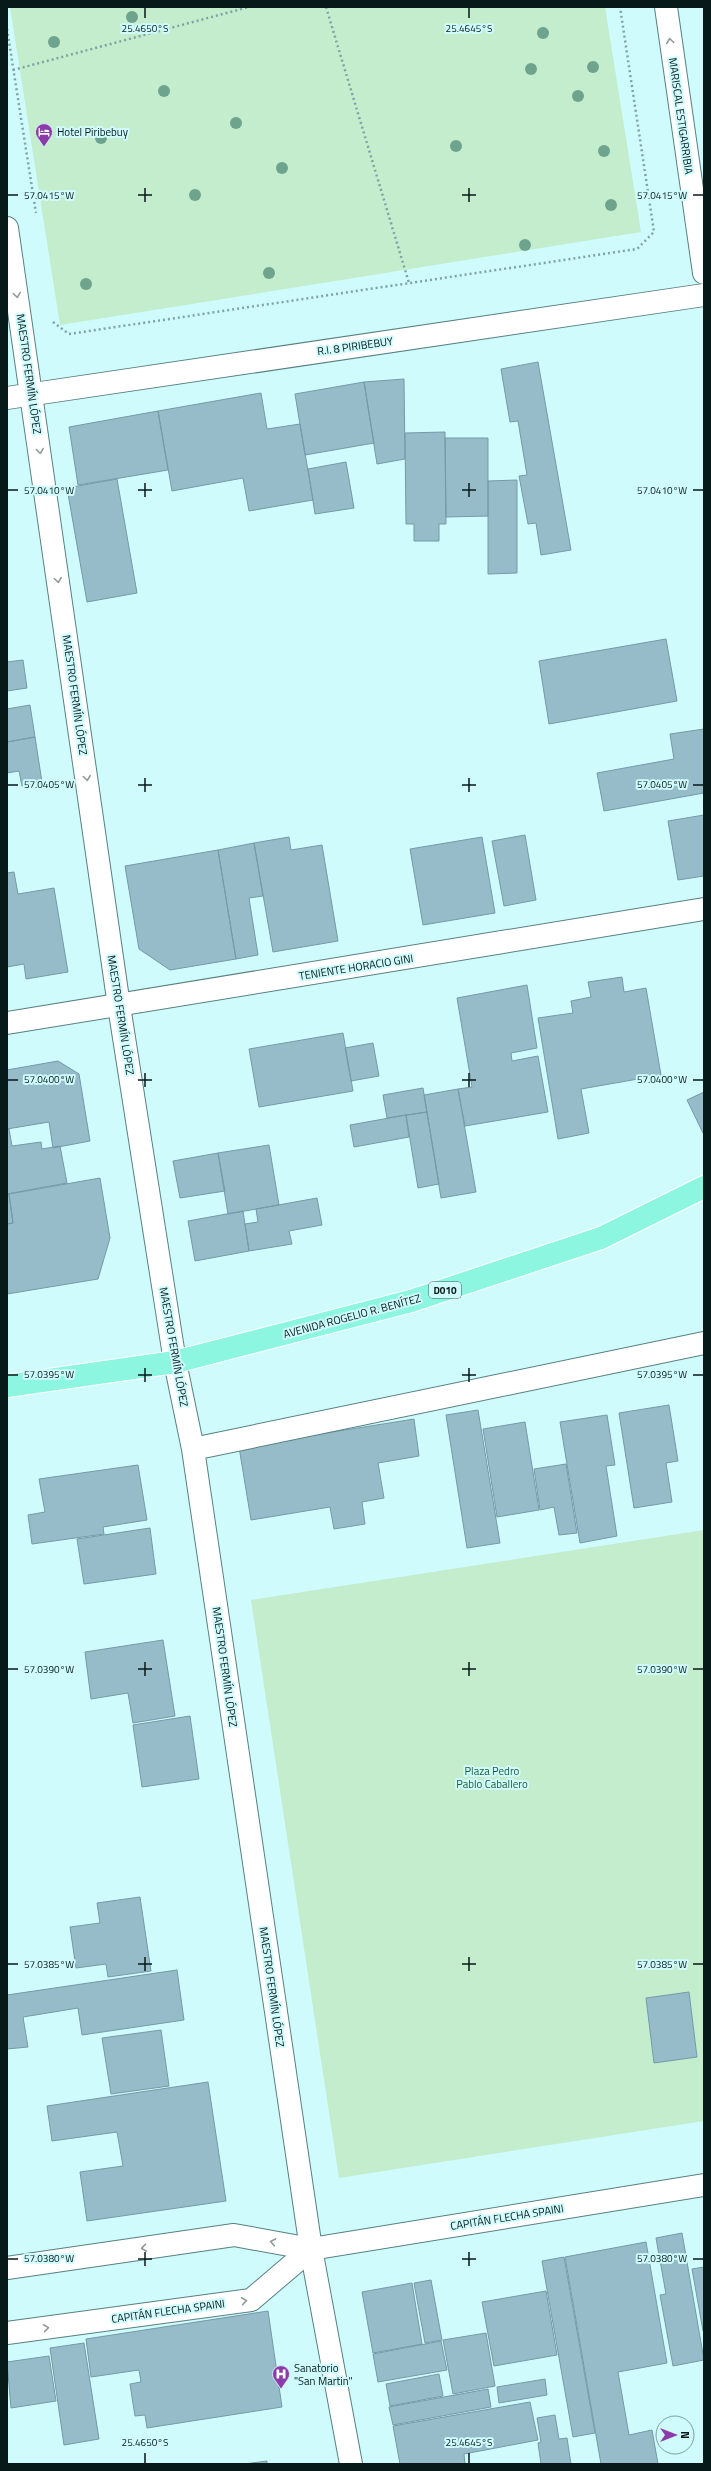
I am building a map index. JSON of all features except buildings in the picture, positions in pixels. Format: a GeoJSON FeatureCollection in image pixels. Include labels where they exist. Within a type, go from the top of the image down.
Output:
{"type":"FeatureCollection","features":[{"type":"Feature","properties":{"kind":"main road","name":"AVENIDA ROGELIO R. BENÍTEZ"},"geometry":{"type":"LineString","coordinates":[[7,1386],[174,1362],[411,1301],[601,1238],[704,1187]]}},
{"type":"Feature","properties":{"kind":"street","name":"MARISCAL ESTIGARRIBIA"},"geometry":{"type":"LineString","coordinates":[[666,7],[704,273]]}},
{"type":"Feature","properties":{"kind":"street","name":"MAESTRO FERMÍN LÓPEZ"},"geometry":{"type":"LineString","coordinates":[[7,228],[32,393],[119,1006],[174,1362],[193,1449],[311,2249],[351,2464]]}},
{"type":"Feature","properties":{"kind":"street","name":"R.I. 8 PIRIBEBUY"},"geometry":{"type":"LineString","coordinates":[[7,398],[32,393],[704,295]]}},
{"type":"Feature","properties":{"kind":"street","name":"TENIENTE HORACIO GINI"},"geometry":{"type":"LineString","coordinates":[[7,1023],[119,1006],[704,908]]}},
{"type":"Feature","properties":{"kind":"street"},"geometry":{"type":"LineString","coordinates":[[193,1449],[704,1343]]}},
{"type":"Feature","properties":{"kind":"street","name":"CAPITÁN FLECHA SPAINI"},"geometry":{"type":"LineString","coordinates":[[7,2268],[234,2235],[311,2249],[704,2185]]}},
{"type":"Feature","properties":{"kind":"street","name":"CAPITÁN FLECHA SPAINI"},"geometry":{"type":"LineString","coordinates":[[7,2333],[251,2300],[311,2249]]}},
{"type":"Feature","properties":{"kind":"path"},"geometry":{"type":"LineString","coordinates":[[14,70],[249,7]]}},
{"type":"Feature","properties":{"kind":"path"},"geometry":{"type":"LineString","coordinates":[[326,7],[409,283]]}},
{"type":"Feature","properties":{"kind":"path"},"geometry":{"type":"LineString","coordinates":[[51,314],[52,322],[69,334],[637,249],[654,232],[620,7]]}},
{"type":"Feature","properties":{"kind":"path"},"geometry":{"type":"LineString","coordinates":[[7,29],[37,220]]}},
{"type":"Feature","properties":{"kind":"green space"},"geometry":{"type":"Polygon","coordinates":[[[10,7],[605,7],[641,232],[60,325],[10,7]]]}},
{"type":"Feature","properties":{"kind":"green space","name":"Plaza Pedro Pablo Caballero"},"geometry":{"type":"Polygon","coordinates":[[[704,1530],[704,2121],[339,2178],[251,1600],[704,1530]]]}},
{"type":"Feature","properties":{"kind":"place","name":"Hotel Piribebuy"},"geometry":{"type":"Point","coordinates":[44,147]}},
{"type":"Feature","properties":{"kind":"place","name":"Sanatorio \"San Martin\""},"geometry":{"type":"Point","coordinates":[281,2389]}}]}
